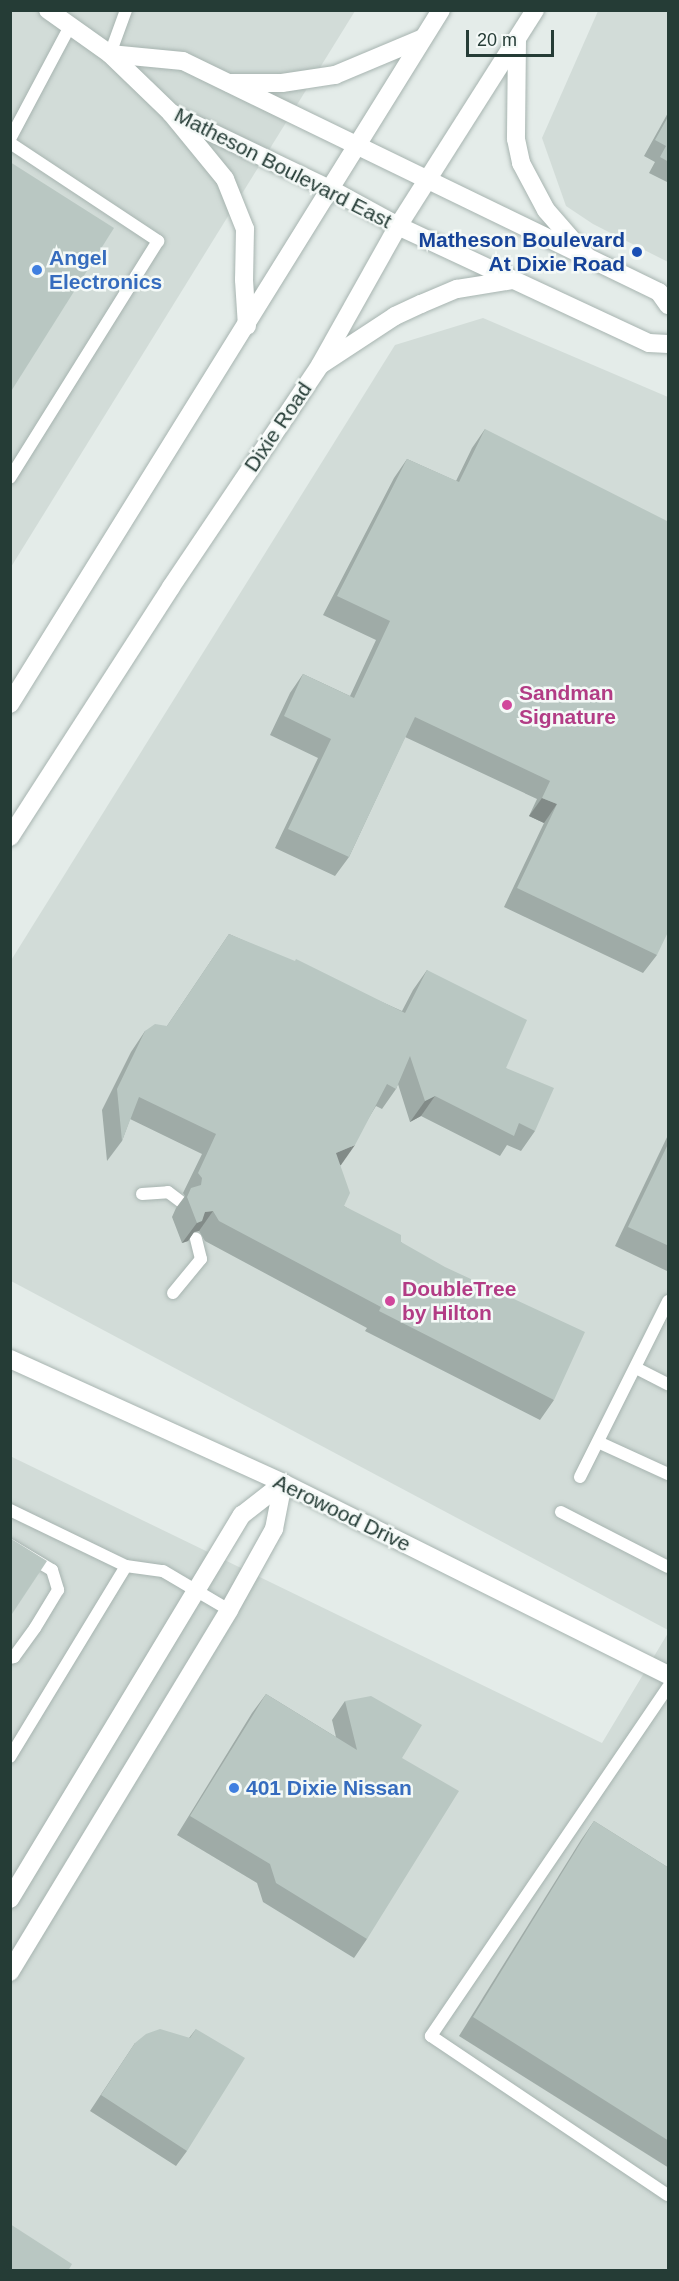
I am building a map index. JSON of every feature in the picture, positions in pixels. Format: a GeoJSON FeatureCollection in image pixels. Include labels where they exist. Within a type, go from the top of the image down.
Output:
{"type":"FeatureCollection","features":[{"type":"Feature","properties":{"kind":"street","name":"Matheson Boulevard East"},"geometry":{"type":"LineString","coordinates":[[48,10],[110,54],[171,113],[332,190],[398,226],[649,344],[669,344]]}},
{"type":"Feature","properties":{"kind":"street"},"geometry":{"type":"LineString","coordinates":[[10,704],[332,190],[441,10]]}},
{"type":"Feature","properties":{"kind":"street","name":"Dixie Road"},"geometry":{"type":"LineString","coordinates":[[10,837],[171,587],[320,365],[398,226],[535,10]]}},
{"type":"Feature","properties":{"kind":"street"},"geometry":{"type":"LineString","coordinates":[[229,83],[282,83],[335,75],[423,38]]}},
{"type":"Feature","properties":{"kind":"street"},"geometry":{"type":"LineString","coordinates":[[517,39],[516,138],[521,163],[546,210],[587,257]]}},
{"type":"Feature","properties":{"kind":"street","name":"Matheson Boulevard East"},"geometry":{"type":"LineString","coordinates":[[110,54],[183,61],[659,292],[669,305]]}},
{"type":"Feature","properties":{"kind":"street"},"geometry":{"type":"LineString","coordinates":[[171,113],[225,179],[245,229],[247,326]]}},
{"type":"Feature","properties":{"kind":"street"},"geometry":{"type":"LineString","coordinates":[[320,365],[395,316],[421,304],[457,289],[513,280]]}},
{"type":"Feature","properties":{"kind":"street","name":"Aerowood Drive"},"geometry":{"type":"LineString","coordinates":[[10,1359],[283,1483],[669,1675]]}},
{"type":"Feature","properties":{"kind":"street"},"geometry":{"type":"LineString","coordinates":[[10,1899],[242,1515],[283,1483]]}},
{"type":"Feature","properties":{"kind":"street"},"geometry":{"type":"LineString","coordinates":[[10,1972],[229,1610],[274,1529],[283,1483]]}},
{"type":"Feature","properties":{"kind":"lane"},"geometry":{"type":"LineString","coordinates":[[110,54],[126,10]]}},
{"type":"Feature","properties":{"kind":"lane"},"geometry":{"type":"LineString","coordinates":[[10,139],[70,26]]}},
{"type":"Feature","properties":{"kind":"lane"},"geometry":{"type":"LineString","coordinates":[[10,143],[159,241],[10,478]]}},
{"type":"Feature","properties":{"kind":"lane"},"geometry":{"type":"LineString","coordinates":[[142,1194],[168,1192],[180,1201]]}},
{"type":"Feature","properties":{"kind":"lane"},"geometry":{"type":"LineString","coordinates":[[173,1293],[201,1259],[196,1239]]}},
{"type":"Feature","properties":{"kind":"lane"},"geometry":{"type":"LineString","coordinates":[[580,1477],[669,1301]]}},
{"type":"Feature","properties":{"kind":"lane"},"geometry":{"type":"LineString","coordinates":[[636,1368],[669,1384]]}},
{"type":"Feature","properties":{"kind":"lane"},"geometry":{"type":"LineString","coordinates":[[598,1442],[669,1474]]}},
{"type":"Feature","properties":{"kind":"lane"},"geometry":{"type":"LineString","coordinates":[[10,1510],[126,1566],[163,1572],[229,1610]]}},
{"type":"Feature","properties":{"kind":"lane"},"geometry":{"type":"LineString","coordinates":[[561,1512],[669,1567]]}},
{"type":"Feature","properties":{"kind":"lane"},"geometry":{"type":"LineString","coordinates":[[10,1545],[52,1570],[58,1590],[35,1628],[14,1657],[10,1658]]}},
{"type":"Feature","properties":{"kind":"lane"},"geometry":{"type":"LineString","coordinates":[[10,1757],[126,1566]]}},
{"type":"Feature","properties":{"kind":"lane"},"geometry":{"type":"LineString","coordinates":[[669,1687],[431,2036],[669,2195]]}},
{"type":"Feature","properties":{"kind":"shaded area"},"geometry":{"type":"Polygon","coordinates":[[[11,11],[355,11],[11,567],[11,11]]]}},
{"type":"Feature","properties":{"kind":"shaded area"},"geometry":{"type":"Polygon","coordinates":[[[598,11],[668,11],[668,262],[593,224],[566,206],[542,138],[598,11]]]}},
{"type":"Feature","properties":{"kind":"shaded area"},"geometry":{"type":"Polygon","coordinates":[[[483,318],[668,397],[668,1630],[11,1281],[10,962],[395,345],[483,318]]]}},
{"type":"Feature","properties":{"kind":"shaded area"},"geometry":{"type":"Polygon","coordinates":[[[10,1456],[602,1743],[668,1633],[668,2270],[11,2270],[10,1456]]]}},
{"type":"Feature","properties":{"kind":"building"},"geometry":{"type":"Polygon","coordinates":[[[669,115],[669,162],[660,157],[666,146],[655,140],[669,115]]]}},
{"type":"Feature","properties":{"kind":"building"},"geometry":{"type":"Polygon","coordinates":[[[10,162],[114,228],[10,393],[10,162]]]}},
{"type":"Feature","properties":{"kind":"building","name":"Sandman Signature"},"geometry":{"type":"Polygon","coordinates":[[[485,429],[669,522],[669,930],[657,955],[517,888],[557,804],[542,798],[550,781],[415,717],[349,857],[288,829],[331,739],[284,716],[303,674],[354,698],[390,621],[337,596],[407,459],[459,482],[485,429]]]}},
{"type":"Feature","properties":{"kind":"building"},"geometry":{"type":"Polygon","coordinates":[[[229,934],[295,961],[296,959],[405,1013],[427,970],[527,1020],[506,1068],[554,1088],[535,1131],[519,1123],[514,1136],[435,1096],[425,1101],[410,1056],[396,1089],[387,1084],[355,1145],[336,1153],[350,1193],[344,1206],[401,1235],[401,1242],[445,1267],[585,1332],[554,1400],[379,1311],[381,1307],[219,1221],[213,1211],[205,1212],[202,1221],[197,1223],[187,1197],[191,1188],[201,1185],[202,1178],[198,1173],[216,1134],[139,1097],[122,1141],[117,1089],[145,1031],[155,1024],[167,1026],[229,934]]]}},
{"type":"Feature","properties":{"kind":"building"},"geometry":{"type":"Polygon","coordinates":[[[669,1142],[669,1246],[628,1227],[669,1142]]]}},
{"type":"Feature","properties":{"kind":"building"},"geometry":{"type":"Polygon","coordinates":[[[10,1538],[47,1561],[10,1617],[10,1538]]]}},
{"type":"Feature","properties":{"kind":"building"},"geometry":{"type":"Polygon","coordinates":[[[266,1694],[357,1750],[345,1701],[371,1696],[422,1725],[402,1758],[459,1791],[367,1939],[276,1883],[270,1864],[190,1816],[266,1694]]]}},
{"type":"Feature","properties":{"kind":"building"},"geometry":{"type":"Polygon","coordinates":[[[594,1821],[669,1868],[669,2141],[473,2017],[594,1821]]]}},
{"type":"Feature","properties":{"kind":"building"},"geometry":{"type":"Polygon","coordinates":[[[160,2029],[190,2038],[196,2029],[245,2058],[187,2151],[101,2095],[135,2043],[146,2034],[160,2029]]]}},
{"type":"Feature","properties":{"kind":"building"},"geometry":{"type":"Polygon","coordinates":[[[10,2224],[72,2264],[68,2271],[10,2271],[10,2224]]]}},
{"type":"Feature","properties":{"kind":"place","name":"Matheson Boulevard At Dixie Road"},"geometry":{"type":"Point","coordinates":[637,252]}},
{"type":"Feature","properties":{"kind":"place","name":"Angel Electronics"},"geometry":{"type":"Point","coordinates":[37,270]}},
{"type":"Feature","properties":{"kind":"place","name":"Sandman Signature"},"geometry":{"type":"Point","coordinates":[507,705]}},
{"type":"Feature","properties":{"kind":"place","name":"DoubleTree by Hilton"},"geometry":{"type":"Point","coordinates":[390,1301]}},
{"type":"Feature","properties":{"kind":"place","name":"401 Dixie Nissan"},"geometry":{"type":"Point","coordinates":[234,1788]}}]}
